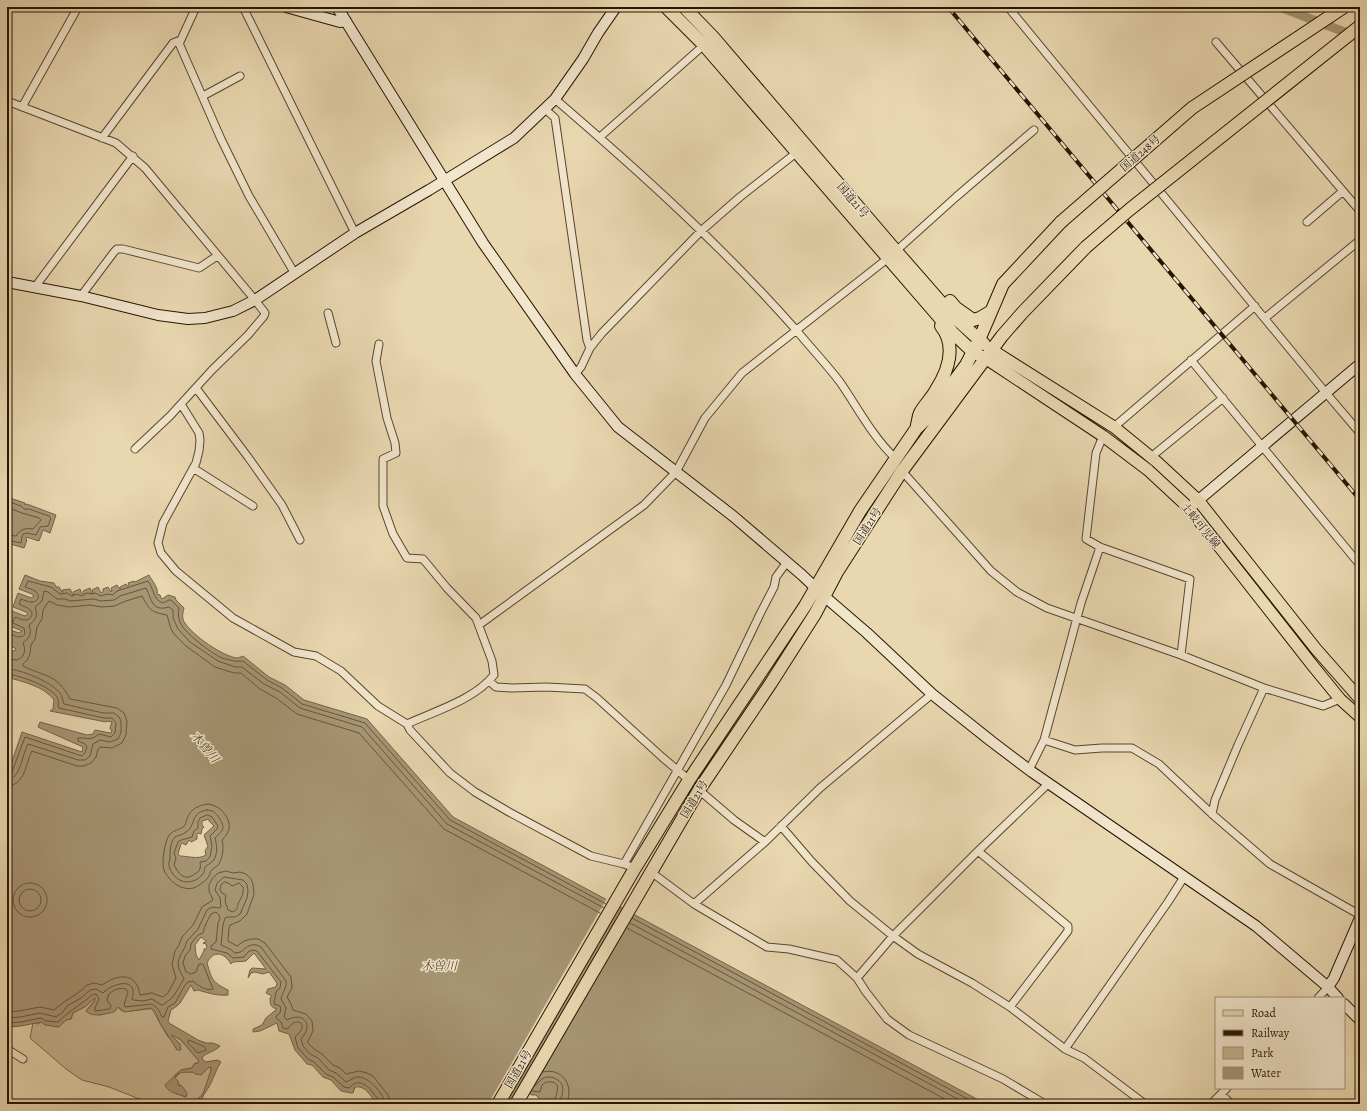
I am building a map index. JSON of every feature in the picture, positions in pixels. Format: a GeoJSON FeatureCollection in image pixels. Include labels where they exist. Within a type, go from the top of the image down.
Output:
{"type":"FeatureCollection","features":[{"type":"Feature","properties":{"kind":"highway","name":"国道21号"},"geometry":{"type":"LineString","coordinates":[[516,1104],[699,790],[771,684],[815,614],[837,572],[902,472],[988,354],[979,340],[952,315],[913,270],[891,255],[796,153],[704,45],[666,7]]}},
{"type":"Feature","properties":{"kind":"highway","name":"国道21号"},"geometry":{"type":"LineString","coordinates":[[498,1104],[628,879],[630,866],[805,606],[860,511],[916,429],[927,418],[966,365],[973,352],[952,332],[910,284],[891,255],[727,53],[684,7]]}},
{"type":"Feature","properties":{"kind":"highway","name":"国道248号"},"geometry":{"type":"LineString","coordinates":[[973,352],[1003,284],[1061,222],[1192,108],[1344,7]]}},
{"type":"Feature","properties":{"kind":"highway"},"geometry":{"type":"LineString","coordinates":[[973,352],[988,354],[1022,312],[1086,247],[1129,210],[1360,26]]}},
{"type":"Feature","properties":{"kind":"highway"},"geometry":{"type":"LineString","coordinates":[[913,270],[932,280],[956,308],[973,320],[990,312]]}},
{"type":"Feature","properties":{"kind":"highway"},"geometry":{"type":"LineString","coordinates":[[910,284],[912,291],[943,329],[949,341],[950,354],[946,369],[936,390],[920,414],[916,429]]}},
{"type":"Feature","properties":{"kind":"main road","name":"土岐可児線"},"geometry":{"type":"LineString","coordinates":[[988,354],[1114,428],[1151,457],[1198,500],[1316,649],[1360,699]]}},
{"type":"Feature","properties":{"kind":"main road","name":"土岐可児線"},"geometry":{"type":"LineString","coordinates":[[988,354],[1104,436],[1148,470],[1189,508],[1312,666],[1340,699],[1360,717]]}},
{"type":"Feature","properties":{"kind":"street"},"geometry":{"type":"LineString","coordinates":[[22,107],[78,7]]}},
{"type":"Feature","properties":{"kind":"street"},"geometry":{"type":"LineString","coordinates":[[196,7],[179,44],[221,139],[249,196],[295,274]]}},
{"type":"Feature","properties":{"kind":"street"},"geometry":{"type":"LineString","coordinates":[[242,7],[355,233]]}},
{"type":"Feature","properties":{"kind":"street"},"geometry":{"type":"LineString","coordinates":[[286,7],[340,22],[346,21]]}},
{"type":"Feature","properties":{"kind":"street"},"geometry":{"type":"LineString","coordinates":[[337,7],[483,243],[576,374],[618,427],[733,516],[788,562],[932,694],[991,741],[1029,770],[1256,926],[1328,987],[1337,997]]}},
{"type":"Feature","properties":{"kind":"street"},"geometry":{"type":"LineString","coordinates":[[7,282],[80,296],[158,315],[188,319],[205,318],[233,310],[255,300],[355,233],[514,138],[554,99],[583,59],[598,33],[616,7]]}},
{"type":"Feature","properties":{"kind":"street"},"geometry":{"type":"LineString","coordinates":[[1008,7],[1360,433]]}},
{"type":"Feature","properties":{"kind":"street"},"geometry":{"type":"LineString","coordinates":[[102,138],[173,44],[178,42],[179,44]]}},
{"type":"Feature","properties":{"kind":"street"},"geometry":{"type":"LineString","coordinates":[[1216,42],[1360,211]]}},
{"type":"Feature","properties":{"kind":"street"},"geometry":{"type":"LineString","coordinates":[[600,137],[704,45]]}},
{"type":"Feature","properties":{"kind":"street"},"geometry":{"type":"LineString","coordinates":[[203,96],[240,76]]}},
{"type":"Feature","properties":{"kind":"street"},"geometry":{"type":"LineString","coordinates":[[554,99],[629,162],[742,272],[796,330],[839,381],[881,444],[896,458]]}},
{"type":"Feature","properties":{"kind":"street"},"geometry":{"type":"LineString","coordinates":[[7,101],[116,143],[133,156],[145,168],[264,311],[264,316],[248,335],[135,449]]}},
{"type":"Feature","properties":{"kind":"street"},"geometry":{"type":"LineString","coordinates":[[545,109],[555,118],[587,340],[590,348]]}},
{"type":"Feature","properties":{"kind":"street"},"geometry":{"type":"LineString","coordinates":[[479,625],[644,505],[676,472],[705,418],[742,373],[891,255],[1034,130]]}},
{"type":"Feature","properties":{"kind":"street"},"geometry":{"type":"LineString","coordinates":[[576,374],[590,348],[602,333],[701,231],[740,197],[796,153]]}},
{"type":"Feature","properties":{"kind":"street"},"geometry":{"type":"LineString","coordinates":[[35,287],[133,156]]}},
{"type":"Feature","properties":{"kind":"street"},"geometry":{"type":"LineString","coordinates":[[1307,222],[1343,191]]}},
{"type":"Feature","properties":{"kind":"street"},"geometry":{"type":"LineString","coordinates":[[1265,318],[1360,240]]}},
{"type":"Feature","properties":{"kind":"street"},"geometry":{"type":"LineString","coordinates":[[80,296],[118,248],[199,268],[217,256]]}},
{"type":"Feature","properties":{"kind":"street"},"geometry":{"type":"LineString","coordinates":[[1114,428],[1255,306]]}},
{"type":"Feature","properties":{"kind":"street"},"geometry":{"type":"LineString","coordinates":[[328,313],[336,343]]}},
{"type":"Feature","properties":{"kind":"street"},"geometry":{"type":"LineString","coordinates":[[379,344],[376,361],[378,375],[387,418],[396,443],[396,453],[383,459],[383,506],[390,527],[407,558],[423,559],[447,588],[476,618],[492,661],[494,674],[489,681],[468,697],[407,724]]}},
{"type":"Feature","properties":{"kind":"street"},"geometry":{"type":"LineString","coordinates":[[1191,360],[1360,564]]}},
{"type":"Feature","properties":{"kind":"street"},"geometry":{"type":"LineString","coordinates":[[1189,508],[1360,364]]}},
{"type":"Feature","properties":{"kind":"street"},"geometry":{"type":"LineString","coordinates":[[196,388],[282,505],[300,540]]}},
{"type":"Feature","properties":{"kind":"street"},"geometry":{"type":"LineString","coordinates":[[1151,457],[1223,398]]}},
{"type":"Feature","properties":{"kind":"street"},"geometry":{"type":"LineString","coordinates":[[181,404],[199,433],[200,440],[199,452],[193,468],[164,523],[158,543],[161,553],[176,571],[233,618],[294,652],[316,656],[341,671],[378,706],[407,724],[410,730],[450,773],[474,792],[591,856],[630,866],[678,770],[726,685],[774,587],[778,572],[788,562]]}},
{"type":"Feature","properties":{"kind":"street"},"geometry":{"type":"LineString","coordinates":[[1104,436],[1096,453],[1086,539],[1100,547],[1190,579],[1181,655]]}},
{"type":"Feature","properties":{"kind":"street"},"geometry":{"type":"LineString","coordinates":[[193,468],[253,506]]}},
{"type":"Feature","properties":{"kind":"street"},"geometry":{"type":"LineString","coordinates":[[902,472],[991,571],[1017,592],[1047,608],[1181,655],[1264,688],[1323,706],[1340,699]]}},
{"type":"Feature","properties":{"kind":"street"},"geometry":{"type":"LineString","coordinates":[[1029,770],[1044,740],[1077,618],[1100,547]]}},
{"type":"Feature","properties":{"kind":"street"},"geometry":{"type":"LineString","coordinates":[[489,681],[496,687],[585,689],[689,780]]}},
{"type":"Feature","properties":{"kind":"street"},"geometry":{"type":"LineString","coordinates":[[1212,814],[1215,800],[1264,688]]}},
{"type":"Feature","properties":{"kind":"street"},"geometry":{"type":"LineString","coordinates":[[694,904],[765,842],[820,788],[932,694]]}},
{"type":"Feature","properties":{"kind":"street"},"geometry":{"type":"LineString","coordinates":[[1044,740],[1076,750],[1132,748],[1159,764],[1212,814],[1270,864],[1360,916],[1334,978],[1319,997]]}},
{"type":"Feature","properties":{"kind":"street"},"geometry":{"type":"LineString","coordinates":[[857,978],[893,936],[1049,783]]}},
{"type":"Feature","properties":{"kind":"street"},"geometry":{"type":"LineString","coordinates":[[699,790],[734,820],[765,842]]}},
{"type":"Feature","properties":{"kind":"street"},"geometry":{"type":"LineString","coordinates":[[781,826],[812,862],[850,901],[893,936],[918,954],[972,983],[1010,1007],[1065,1049],[1084,1058],[1145,1104]]}},
{"type":"Feature","properties":{"kind":"street"},"geometry":{"type":"LineString","coordinates":[[978,851],[1068,926],[1068,931],[1010,1007]]}},
{"type":"Feature","properties":{"kind":"street"},"geometry":{"type":"LineString","coordinates":[[651,872],[694,904],[767,947],[789,949],[837,960],[857,978],[887,1019],[909,1035],[1002,1079],[1045,1104]]}},
{"type":"Feature","properties":{"kind":"street"},"geometry":{"type":"LineString","coordinates":[[1065,1049],[1184,877]]}},
{"type":"Feature","properties":{"kind":"street"},"geometry":{"type":"LineString","coordinates":[[1345,1005],[1360,1020]]}},
{"type":"Feature","properties":{"kind":"street"},"geometry":{"type":"LineString","coordinates":[[7,1049],[23,1059]]}},
{"type":"Feature","properties":{"kind":"street"},"geometry":{"type":"LineString","coordinates":[[1211,1104],[1226,1089]]}},
{"type":"Feature","properties":{"kind":"street"},"geometry":{"type":"LineString","coordinates":[[1221,1094],[1231,1104]]}},
{"type":"Feature","properties":{"kind":"green space"},"geometry":{"type":"Polygon","coordinates":[[[94,998],[95,1000],[86,1011],[100,1015],[115,1011],[117,1007],[121,1011],[152,1009],[168,1037],[173,1035],[181,1040],[199,1061],[199,1063],[195,1063],[192,1068],[181,1070],[175,1075],[168,1089],[185,1097],[187,1096],[175,1078],[181,1072],[211,1067],[211,1073],[201,1096],[192,1104],[152,1104],[109,1087],[82,1080],[66,1069],[30,1038],[33,1023],[38,1024],[41,1022],[57,1027],[66,1020],[71,1019],[73,1013],[86,1006],[94,998]]]}},
{"type":"Feature","properties":{"kind":"water"},"geometry":{"type":"Polygon","coordinates":[[[7,497],[25,503],[25,505],[27,504],[56,515],[50,533],[43,530],[39,541],[26,537],[27,540],[24,548],[7,543],[7,497]]]}},
{"type":"Feature","properties":{"kind":"water","name":"木曽川"},"geometry":{"type":"Polygon","coordinates":[[[25,575],[40,581],[54,583],[62,592],[62,590],[70,589],[73,595],[73,592],[80,589],[82,594],[84,593],[83,591],[90,588],[92,594],[92,590],[98,587],[101,593],[103,592],[103,589],[108,587],[111,592],[111,588],[117,585],[120,589],[120,587],[126,584],[128,586],[128,583],[135,582],[149,575],[156,587],[157,594],[160,595],[162,599],[168,595],[175,597],[184,608],[183,617],[185,623],[194,633],[209,645],[231,657],[237,658],[243,656],[269,677],[285,685],[304,700],[367,719],[453,817],[986,1104],[550,1104],[547,1098],[544,1104],[536,1095],[528,1093],[520,1104],[377,1104],[368,1092],[362,1088],[355,1087],[353,1093],[341,1091],[331,1080],[323,1077],[312,1065],[307,1064],[295,1050],[289,1034],[279,1031],[277,1023],[260,1031],[253,1032],[253,1029],[262,1025],[266,1018],[277,1009],[272,1007],[270,998],[272,996],[266,993],[268,989],[276,987],[277,983],[269,972],[263,974],[255,972],[251,973],[248,978],[252,968],[266,969],[254,953],[246,961],[233,962],[231,964],[222,955],[215,954],[212,956],[207,963],[210,973],[213,980],[228,990],[228,995],[216,995],[198,990],[194,991],[191,985],[180,1003],[171,1010],[168,1021],[169,1023],[198,1040],[220,1046],[202,1058],[205,1062],[218,1060],[221,1062],[210,1086],[203,1096],[201,1104],[192,1104],[203,1094],[211,1067],[201,1075],[193,1072],[182,1072],[177,1075],[175,1078],[178,1081],[178,1085],[182,1086],[187,1093],[186,1097],[174,1093],[166,1088],[165,1085],[181,1070],[192,1068],[194,1064],[198,1063],[199,1061],[181,1040],[172,1035],[180,1044],[181,1050],[177,1050],[160,1023],[155,1011],[151,1008],[125,1012],[118,1007],[114,1012],[99,1015],[92,1014],[86,1011],[93,1003],[95,998],[86,1006],[73,1013],[71,1019],[66,1020],[59,1027],[45,1025],[41,1022],[7,1027],[7,776],[22,732],[82,752],[83,747],[38,727],[40,722],[87,735],[93,734],[95,730],[110,733],[112,732],[110,728],[112,722],[50,711],[53,709],[54,700],[45,691],[33,685],[7,677],[7,649],[13,651],[16,650],[15,648],[7,645],[7,629],[19,633],[22,631],[7,625],[12,611],[25,616],[28,614],[13,607],[18,593],[31,598],[34,596],[19,589],[25,575]],[[209,819],[202,821],[202,825],[204,827],[201,834],[197,834],[197,839],[191,842],[189,840],[186,845],[181,844],[178,854],[180,856],[196,858],[206,855],[205,851],[208,846],[204,835],[214,826],[209,819]],[[201,937],[195,945],[196,955],[199,960],[204,949],[207,948],[206,944],[203,943],[206,941],[201,937]]]}},
{"type":"Feature","properties":{"kind":"pier"},"geometry":{"type":"Polygon","coordinates":[[[607,898],[620,905],[505,1104],[488,1104],[607,898]]]}},
{"type":"Feature","properties":{"kind":"waterway"},"geometry":{"type":"LineString","coordinates":[[1280,7],[1360,38]]}},
{"type":"Feature","properties":{"kind":"railway"},"geometry":{"type":"LineString","coordinates":[[948,7],[1360,500]]}}]}
